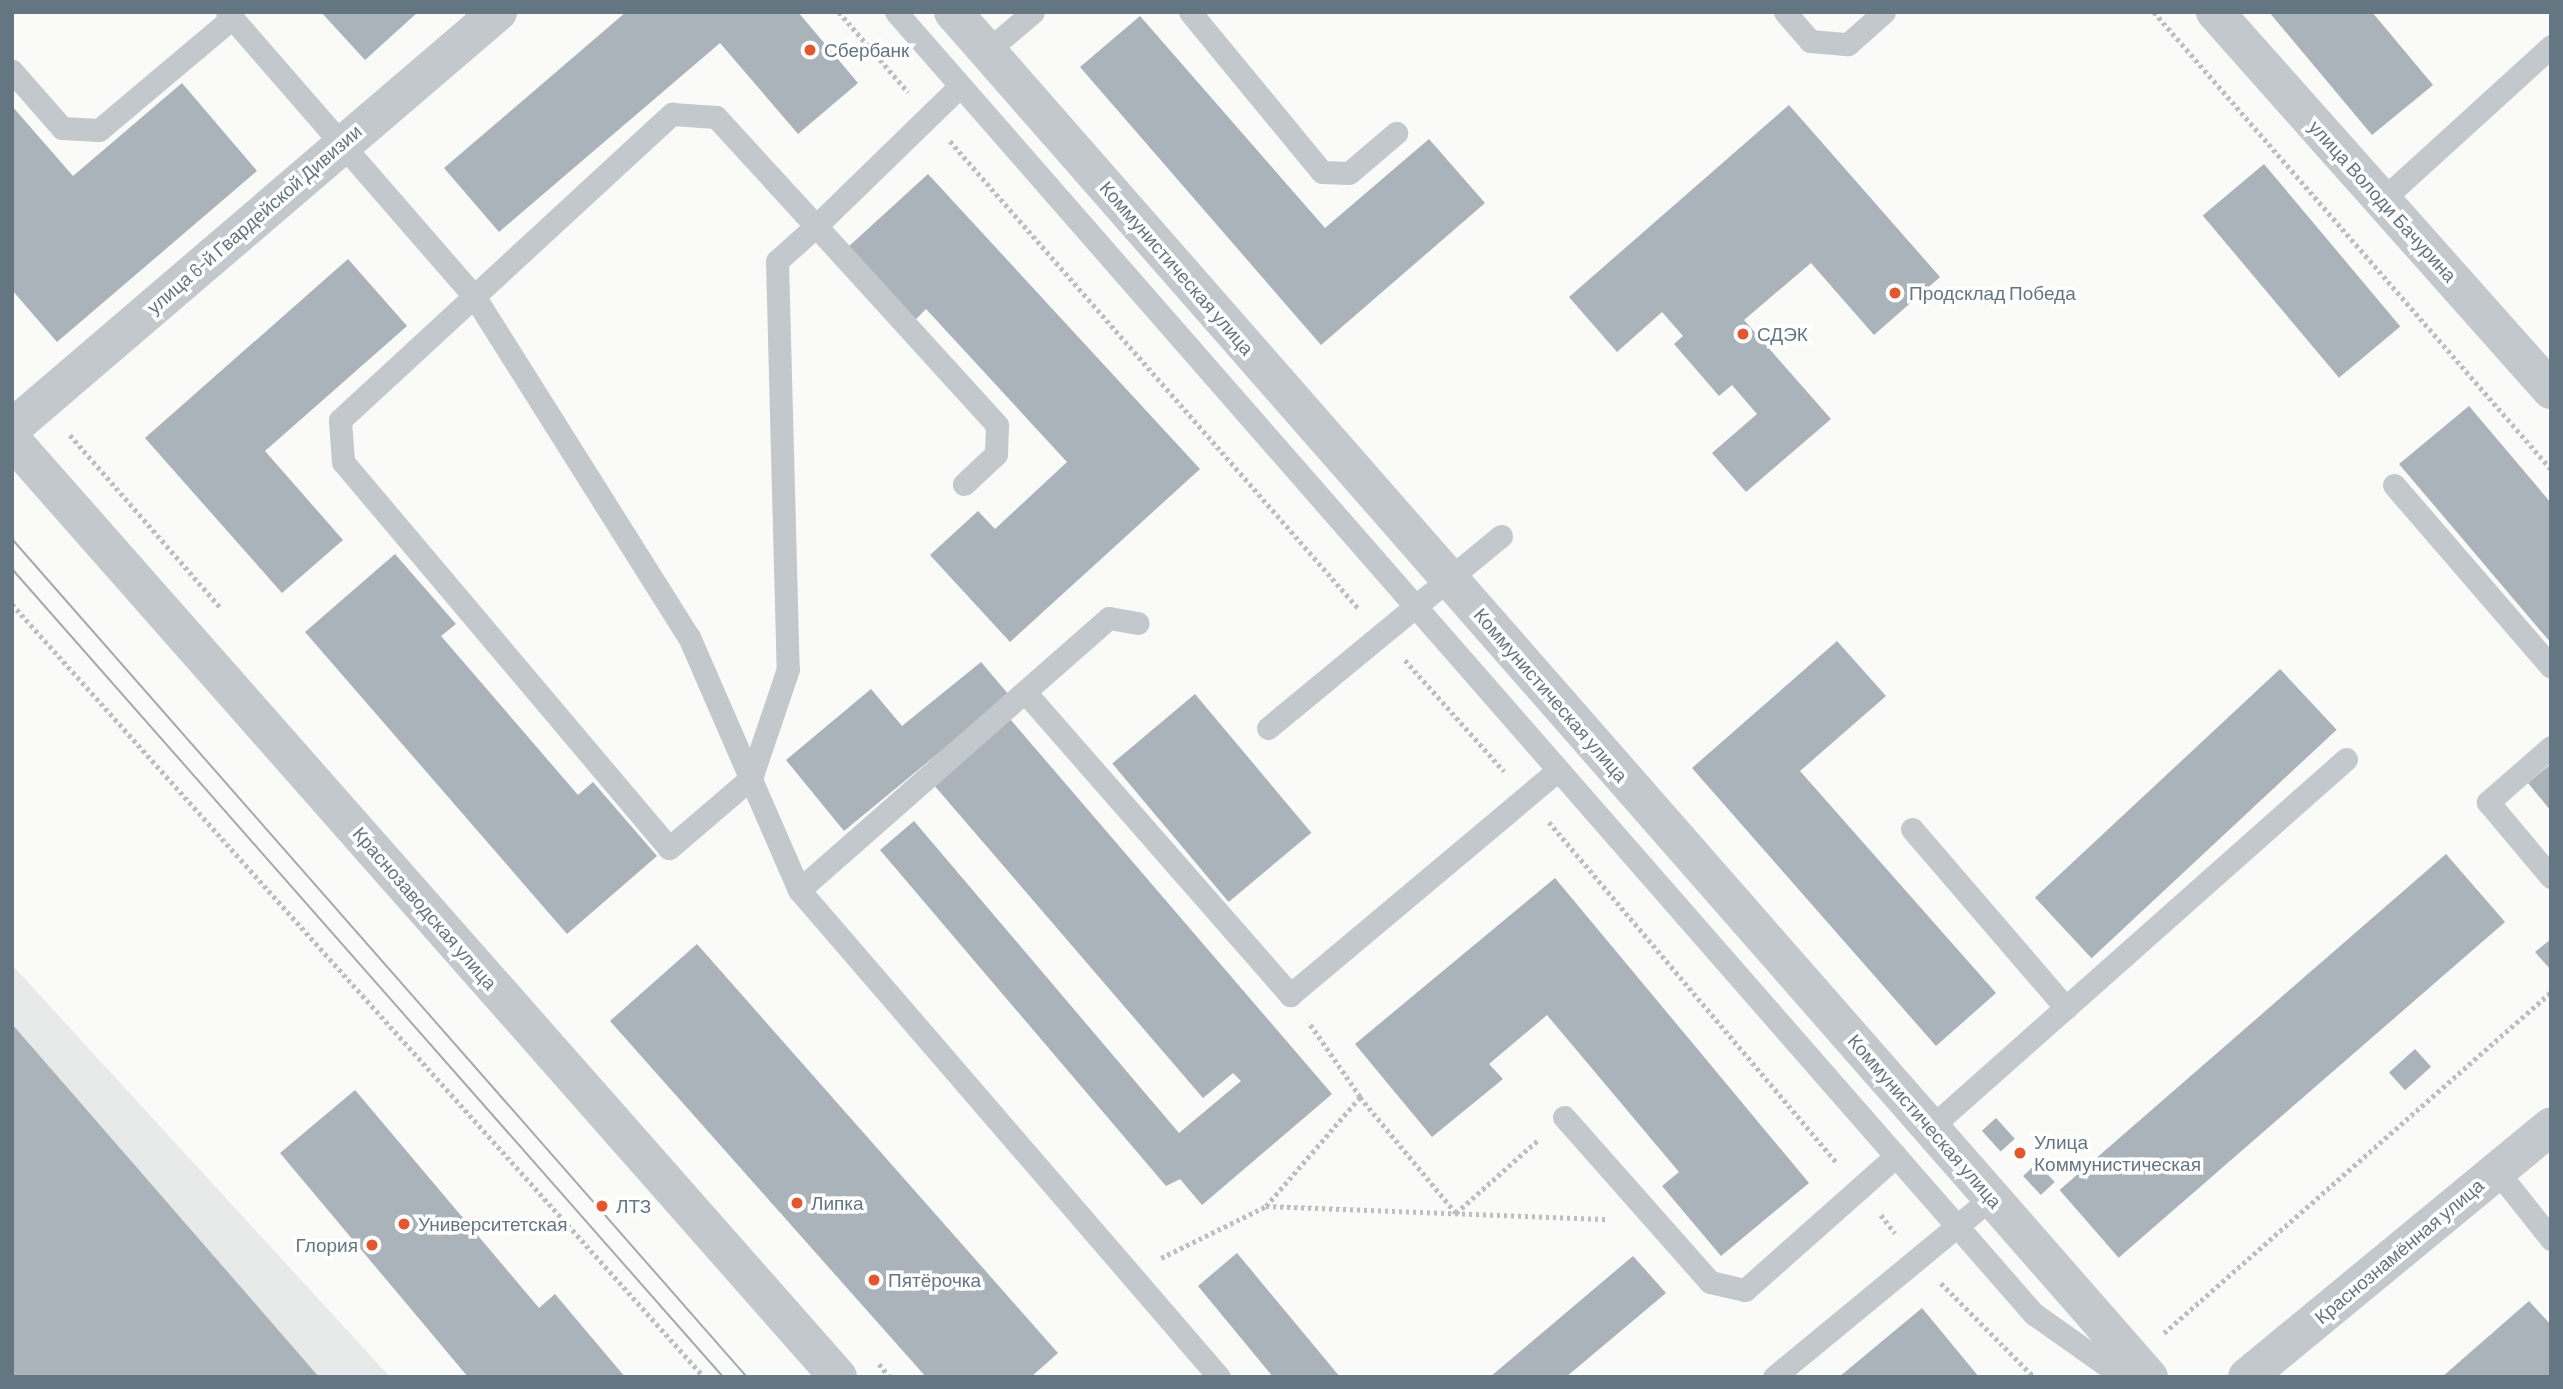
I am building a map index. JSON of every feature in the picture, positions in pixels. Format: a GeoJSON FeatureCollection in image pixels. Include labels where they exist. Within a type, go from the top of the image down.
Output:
{"type":"FeatureCollection","features":[{"type":"Feature","properties":{"kind":"street","name":"улица 6-й Гвардейской Дивизии"},"geometry":{"type":"LineString","coordinates":[[12,428],[498,12]]}},
{"type":"Feature","properties":{"kind":"street","name":"Коммунистическая улица"},"geometry":{"type":"LineString","coordinates":[[953,12],[2149,1377]]}},
{"type":"Feature","properties":{"kind":"street","name":"улица Володи Бачурина"},"geometry":{"type":"LineString","coordinates":[[2215,12],[2551,390]]}},
{"type":"Feature","properties":{"kind":"street","name":"Краснозаводская улица"},"geometry":{"type":"LineString","coordinates":[[12,440],[838,1377]]}},
{"type":"Feature","properties":{"kind":"street","name":"Краснознамённая улица"},"geometry":{"type":"LineString","coordinates":[[2247,1377],[2551,1126]]}},
{"type":"Feature","properties":{"kind":"lane"},"geometry":{"type":"LineString","coordinates":[[896,12],[2034,1314],[2123,1377]]}},
{"type":"Feature","properties":{"kind":"lane"},"geometry":{"type":"LineString","coordinates":[[987,51],[1033,12]]}},
{"type":"Feature","properties":{"kind":"lane"},"geometry":{"type":"LineString","coordinates":[[1190,12],[1322,172],[1349,173],[1396,133]]}},
{"type":"Feature","properties":{"kind":"lane"},"geometry":{"type":"LineString","coordinates":[[1785,12],[1810,41],[1848,44],[1884,12]]}},
{"type":"Feature","properties":{"kind":"lane"},"geometry":{"type":"LineString","coordinates":[[12,71],[62,128],[99,130],[230,15],[474,296],[689,637],[799,890],[1219,1377]]}},
{"type":"Feature","properties":{"kind":"lane"},"geometry":{"type":"LineString","coordinates":[[2382,200],[2551,46]]}},
{"type":"Feature","properties":{"kind":"lane"},"geometry":{"type":"LineString","coordinates":[[960,86],[816,226],[777,261],[788,669],[751,778],[669,848],[343,462],[340,420],[672,114],[716,117],[816,226],[997,425],[996,454],[964,484]]}},
{"type":"Feature","properties":{"kind":"lane"},"geometry":{"type":"LineString","coordinates":[[2395,485],[2551,667]]}},
{"type":"Feature","properties":{"kind":"lane"},"geometry":{"type":"LineString","coordinates":[[1268,728],[1501,536]]}},
{"type":"Feature","properties":{"kind":"lane"},"geometry":{"type":"LineString","coordinates":[[799,890],[1110,618],[1138,623]]}},
{"type":"Feature","properties":{"kind":"lane"},"geometry":{"type":"LineString","coordinates":[[1025,692],[1290,995],[1558,770]]}},
{"type":"Feature","properties":{"kind":"lane"},"geometry":{"type":"LineString","coordinates":[[2551,747],[2488,802],[2551,877]]}},
{"type":"Feature","properties":{"kind":"lane"},"geometry":{"type":"LineString","coordinates":[[1930,1128],[2346,759]]}},
{"type":"Feature","properties":{"kind":"lane"},"geometry":{"type":"LineString","coordinates":[[1912,829],[2066,1008]]}},
{"type":"Feature","properties":{"kind":"lane"},"geometry":{"type":"LineString","coordinates":[[1563,1117],[1710,1283],[1745,1290],[1896,1156]]}},
{"type":"Feature","properties":{"kind":"lane"},"geometry":{"type":"LineString","coordinates":[[2497,1171],[2551,1238]]}},
{"type":"Feature","properties":{"kind":"lane"},"geometry":{"type":"LineString","coordinates":[[1774,1377],[1992,1197]]}},
{"type":"Feature","properties":{"kind":"path"},"geometry":{"type":"LineString","coordinates":[[839,12],[1381,634],[1527,796],[1916,1258],[2034,1377]]}},
{"type":"Feature","properties":{"kind":"path"},"geometry":{"type":"LineString","coordinates":[[2154,12],[2551,469]]}},
{"type":"Feature","properties":{"kind":"path"},"geometry":{"type":"LineString","coordinates":[[12,604],[704,1377]]}},
{"type":"Feature","properties":{"kind":"path"},"geometry":{"type":"LineString","coordinates":[[2158,1338],[2551,992]]}},
{"type":"Feature","properties":{"kind":"path"},"geometry":{"type":"LineString","coordinates":[[1290,995],[1360,1097],[1455,1213]]}},
{"type":"Feature","properties":{"kind":"path"},"geometry":{"type":"LineString","coordinates":[[1130,1274],[1266,1206],[1360,1097]]}},
{"type":"Feature","properties":{"kind":"path"},"geometry":{"type":"LineString","coordinates":[[1455,1213],[1563,1117]]}},
{"type":"Feature","properties":{"kind":"path"},"geometry":{"type":"LineString","coordinates":[[1266,1206],[1656,1220]]}},
{"type":"Feature","properties":{"kind":"shaded area"},"geometry":{"type":"Polygon","coordinates":[[[12,965],[390,1377],[12,1377],[12,965]]]}},
{"type":"Feature","properties":{"kind":"building"},"geometry":{"type":"Polygon","coordinates":[[[321,12],[418,12],[365,60],[321,12]]]}},
{"type":"Feature","properties":{"kind":"building"},"geometry":{"type":"Polygon","coordinates":[[[626,12],[798,12],[858,83],[798,134],[720,43],[499,232],[444,168],[626,12]]]}},
{"type":"Feature","properties":{"kind":"building"},"geometry":{"type":"Polygon","coordinates":[[[2269,12],[2372,12],[2433,85],[2372,135],[2269,12]]]}},
{"type":"Feature","properties":{"kind":"building"},"geometry":{"type":"Polygon","coordinates":[[[1140,16],[1325,228],[1429,139],[1485,203],[1321,345],[1080,67],[1140,16]]]}},
{"type":"Feature","properties":{"kind":"building"},"geometry":{"type":"Polygon","coordinates":[[[182,83],[257,171],[57,342],[12,290],[12,106],[73,176],[182,83]]]}},
{"type":"Feature","properties":{"kind":"building"},"geometry":{"type":"Polygon","coordinates":[[[1789,105],[1940,277],[1874,335],[1811,263],[1744,320],[1831,419],[1746,492],[1712,453],[1757,414],[1732,385],[1719,396],[1674,344],[1683,336],[1662,312],[1617,352],[1569,297],[1789,105]]]}},
{"type":"Feature","properties":{"kind":"building"},"geometry":{"type":"Polygon","coordinates":[[[2264,164],[2400,326],[2339,378],[2203,215],[2264,164]]]}},
{"type":"Feature","properties":{"kind":"building"},"geometry":{"type":"Polygon","coordinates":[[[928,174],[1200,469],[1010,642],[930,555],[978,511],[995,529],[1067,462],[926,309],[914,321],[847,248],[928,174]]]}},
{"type":"Feature","properties":{"kind":"building"},"geometry":{"type":"Polygon","coordinates":[[[348,259],[407,326],[265,451],[343,540],[282,593],[145,438],[348,259]]]}},
{"type":"Feature","properties":{"kind":"building"},"geometry":{"type":"Polygon","coordinates":[[[2469,406],[2551,503],[2551,643],[2399,464],[2469,406]]]}},
{"type":"Feature","properties":{"kind":"building"},"geometry":{"type":"Polygon","coordinates":[[[395,554],[456,624],[441,636],[578,795],[593,782],[657,856],[567,934],[305,632],[395,554]]]}},
{"type":"Feature","properties":{"kind":"building"},"geometry":{"type":"Polygon","coordinates":[[[1837,641],[1886,696],[1800,771],[1996,993],[1936,1046],[1692,768],[1837,641]]]}},
{"type":"Feature","properties":{"kind":"building"},"geometry":{"type":"Polygon","coordinates":[[[981,662],[1009,695],[844,831],[786,760],[871,689],[902,726],[981,662]]]}},
{"type":"Feature","properties":{"kind":"building"},"geometry":{"type":"Polygon","coordinates":[[[2280,669],[2337,730],[2092,958],[2035,897],[2280,669]]]}},
{"type":"Feature","properties":{"kind":"building"},"geometry":{"type":"Polygon","coordinates":[[[1195,694],[1311,833],[1229,902],[1112,763],[1195,694]]]}},
{"type":"Feature","properties":{"kind":"building"},"geometry":{"type":"Polygon","coordinates":[[[1010,719],[1332,1094],[1202,1205],[1180,1179],[1166,1186],[880,850],[914,821],[1179,1133],[1241,1081],[1233,1073],[1203,1098],[933,784],[1010,719]]]}},
{"type":"Feature","properties":{"kind":"building"},"geometry":{"type":"Polygon","coordinates":[[[2551,764],[2551,811],[2528,783],[2551,764]]]}},
{"type":"Feature","properties":{"kind":"building"},"geometry":{"type":"Polygon","coordinates":[[[2446,854],[2505,922],[2119,1258],[2060,1190],[2446,854]]]}},
{"type":"Feature","properties":{"kind":"building"},"geometry":{"type":"Polygon","coordinates":[[[1555,878],[1809,1183],[1721,1256],[1662,1186],[1679,1172],[1547,1015],[1489,1064],[1503,1079],[1432,1137],[1355,1044],[1555,878]]]}},
{"type":"Feature","properties":{"kind":"building"},"geometry":{"type":"Polygon","coordinates":[[[2551,939],[2551,970],[2535,952],[2551,939]]]}},
{"type":"Feature","properties":{"kind":"building"},"geometry":{"type":"Polygon","coordinates":[[[697,944],[1058,1353],[1031,1377],[926,1377],[610,1021],[697,944]]]}},
{"type":"Feature","properties":{"kind":"building"},"geometry":{"type":"Polygon","coordinates":[[[12,1024],[319,1377],[12,1377],[12,1024]]]}},
{"type":"Feature","properties":{"kind":"building"},"geometry":{"type":"Polygon","coordinates":[[[2415,1049],[2431,1067],[2405,1090],[2389,1072],[2415,1049]]]}},
{"type":"Feature","properties":{"kind":"building","name":"Университетская"},"geometry":{"type":"Polygon","coordinates":[[[355,1090],[539,1308],[555,1294],[625,1377],[468,1377],[280,1153],[355,1090]]]}},
{"type":"Feature","properties":{"kind":"building"},"geometry":{"type":"Polygon","coordinates":[[[1996,1118],[2015,1139],[2001,1152],[1982,1131],[1996,1118]]]}},
{"type":"Feature","properties":{"kind":"building"},"geometry":{"type":"Polygon","coordinates":[[[2037,1163],[2055,1182],[2041,1195],[2023,1176],[2037,1163]]]}},
{"type":"Feature","properties":{"kind":"building"},"geometry":{"type":"Polygon","coordinates":[[[1237,1253],[1340,1377],[1273,1377],[1198,1286],[1237,1253]]]}},
{"type":"Feature","properties":{"kind":"building"},"geometry":{"type":"Polygon","coordinates":[[[1633,1256],[1666,1293],[1566,1377],[1490,1377],[1633,1256]]]}},
{"type":"Feature","properties":{"kind":"building"},"geometry":{"type":"Polygon","coordinates":[[[2529,1301],[2551,1325],[2551,1377],[2442,1377],[2529,1301]]]}},
{"type":"Feature","properties":{"kind":"building"},"geometry":{"type":"Polygon","coordinates":[[[1922,1308],[1979,1377],[1839,1377],[1922,1308]]]}},
{"type":"Feature","properties":{"kind":"tram line"},"geometry":{"type":"LineString","coordinates":[[12,539],[747,1377]]}},
{"type":"Feature","properties":{"kind":"tram line"},"geometry":{"type":"LineString","coordinates":[[12,569],[723,1377]]}},
{"type":"Feature","properties":{"kind":"place","name":"Сбербанк"},"geometry":{"type":"Point","coordinates":[810,50]}},
{"type":"Feature","properties":{"kind":"place","name":"Продсклад Победа"},"geometry":{"type":"Point","coordinates":[1895,293]}},
{"type":"Feature","properties":{"kind":"place","name":"СДЭК"},"geometry":{"type":"Point","coordinates":[1743,334]}},
{"type":"Feature","properties":{"kind":"place","name":"Улица Коммунистическая"},"geometry":{"type":"Point","coordinates":[2020,1153]}},
{"type":"Feature","properties":{"kind":"place","name":"Липка"},"geometry":{"type":"Point","coordinates":[797,1203]}},
{"type":"Feature","properties":{"kind":"place","name":"ЛТЗ"},"geometry":{"type":"Point","coordinates":[602,1206]}},
{"type":"Feature","properties":{"kind":"place","name":"Университетская"},"geometry":{"type":"Point","coordinates":[404,1224]}},
{"type":"Feature","properties":{"kind":"place","name":"Глория"},"geometry":{"type":"Point","coordinates":[372,1245]}},
{"type":"Feature","properties":{"kind":"place","name":"Пятёрочка"},"geometry":{"type":"Point","coordinates":[874,1280]}}]}
